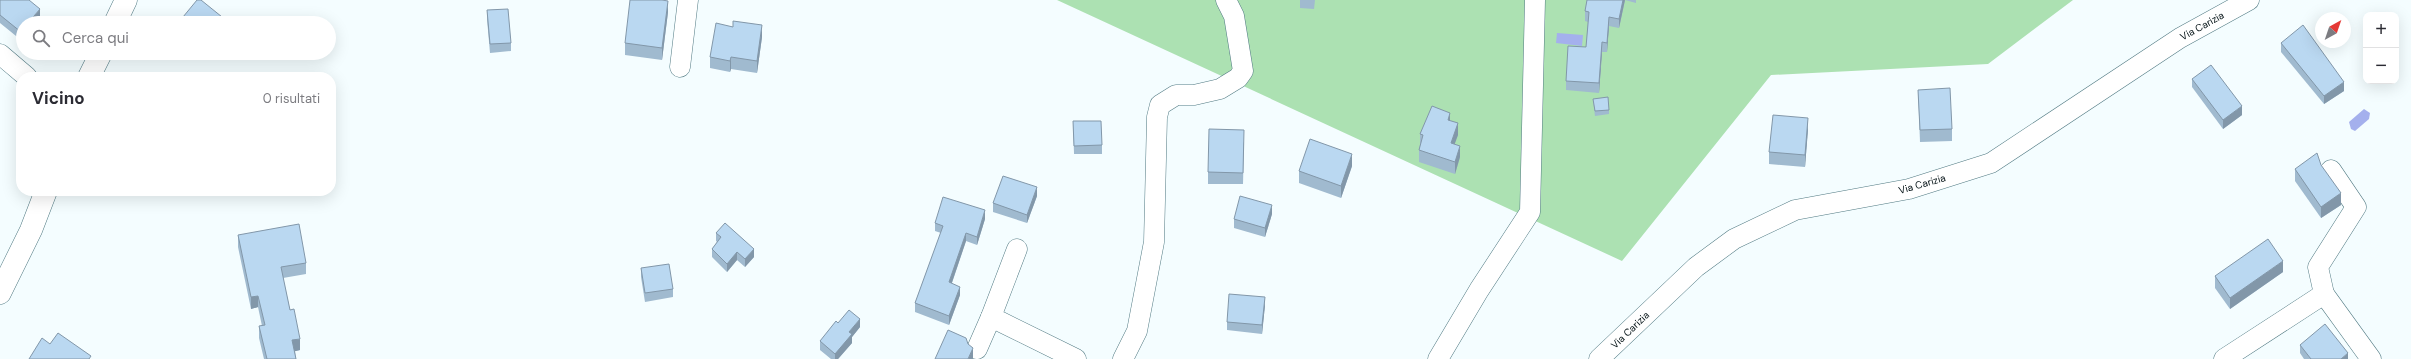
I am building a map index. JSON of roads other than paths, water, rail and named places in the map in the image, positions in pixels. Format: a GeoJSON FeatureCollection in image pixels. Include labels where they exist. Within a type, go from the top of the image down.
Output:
{"type":"FeatureCollection","features":[{"type":"Feature","properties":{"kind":"main road"},"geometry":{"type":"LineString","coordinates":[[118,16],[126,0]]}},
{"type":"Feature","properties":{"kind":"main road"},"geometry":{"type":"LineString","coordinates":[[91,72],[97,60]]}},
{"type":"Feature","properties":{"kind":"main road"},"geometry":{"type":"LineString","coordinates":[[0,294],[32,230],[44,196]]}},
{"type":"Feature","properties":{"kind":"street"},"geometry":{"type":"LineString","coordinates":[[680,67],[688,0]]}},
{"type":"Feature","properties":{"kind":"street"},"geometry":{"type":"LineString","coordinates":[[1123,359],[1137,331],[1154,242],[1156,117],[1160,105],[1176,95],[1194,94],[1220,89],[1238,78],[1243,71],[1234,16],[1226,0]]}},
{"type":"Feature","properties":{"kind":"street"},"geometry":{"type":"LineString","coordinates":[[1438,359],[1479,290],[1530,212],[1535,0]]}},
{"type":"Feature","properties":{"kind":"street","name":"Via Carizia"},"geometry":{"type":"LineString","coordinates":[[1599,359],[1696,267],[1734,238],[1795,210],[1909,189],[1991,163],[2180,38],[2249,0]]}},
{"type":"Feature","properties":{"kind":"street"},"geometry":{"type":"LineString","coordinates":[[0,54],[21,72]]}},
{"type":"Feature","properties":{"kind":"street"},"geometry":{"type":"LineString","coordinates":[[2331,170],[2356,206],[2318,267],[2324,294],[2371,359]]}},
{"type":"Feature","properties":{"kind":"street"},"geometry":{"type":"LineString","coordinates":[[977,349],[1017,249]]}},
{"type":"Feature","properties":{"kind":"street"},"geometry":{"type":"LineString","coordinates":[[2224,359],[2324,294]]}},
{"type":"Feature","properties":{"kind":"street"},"geometry":{"type":"LineString","coordinates":[[990,317],[1076,359]]}},
{"type":"Feature","properties":{"kind":"water"},"geometry":{"type":"Polygon","coordinates":[[[1557,33],[1583,35],[1582,46],[1556,43],[1557,33]]]}},
{"type":"Feature","properties":{"kind":"water"},"geometry":{"type":"Polygon","coordinates":[[[2364,109],[2370,113],[2369,119],[2355,131],[2351,129],[2349,122],[2364,109]]]}}]}
